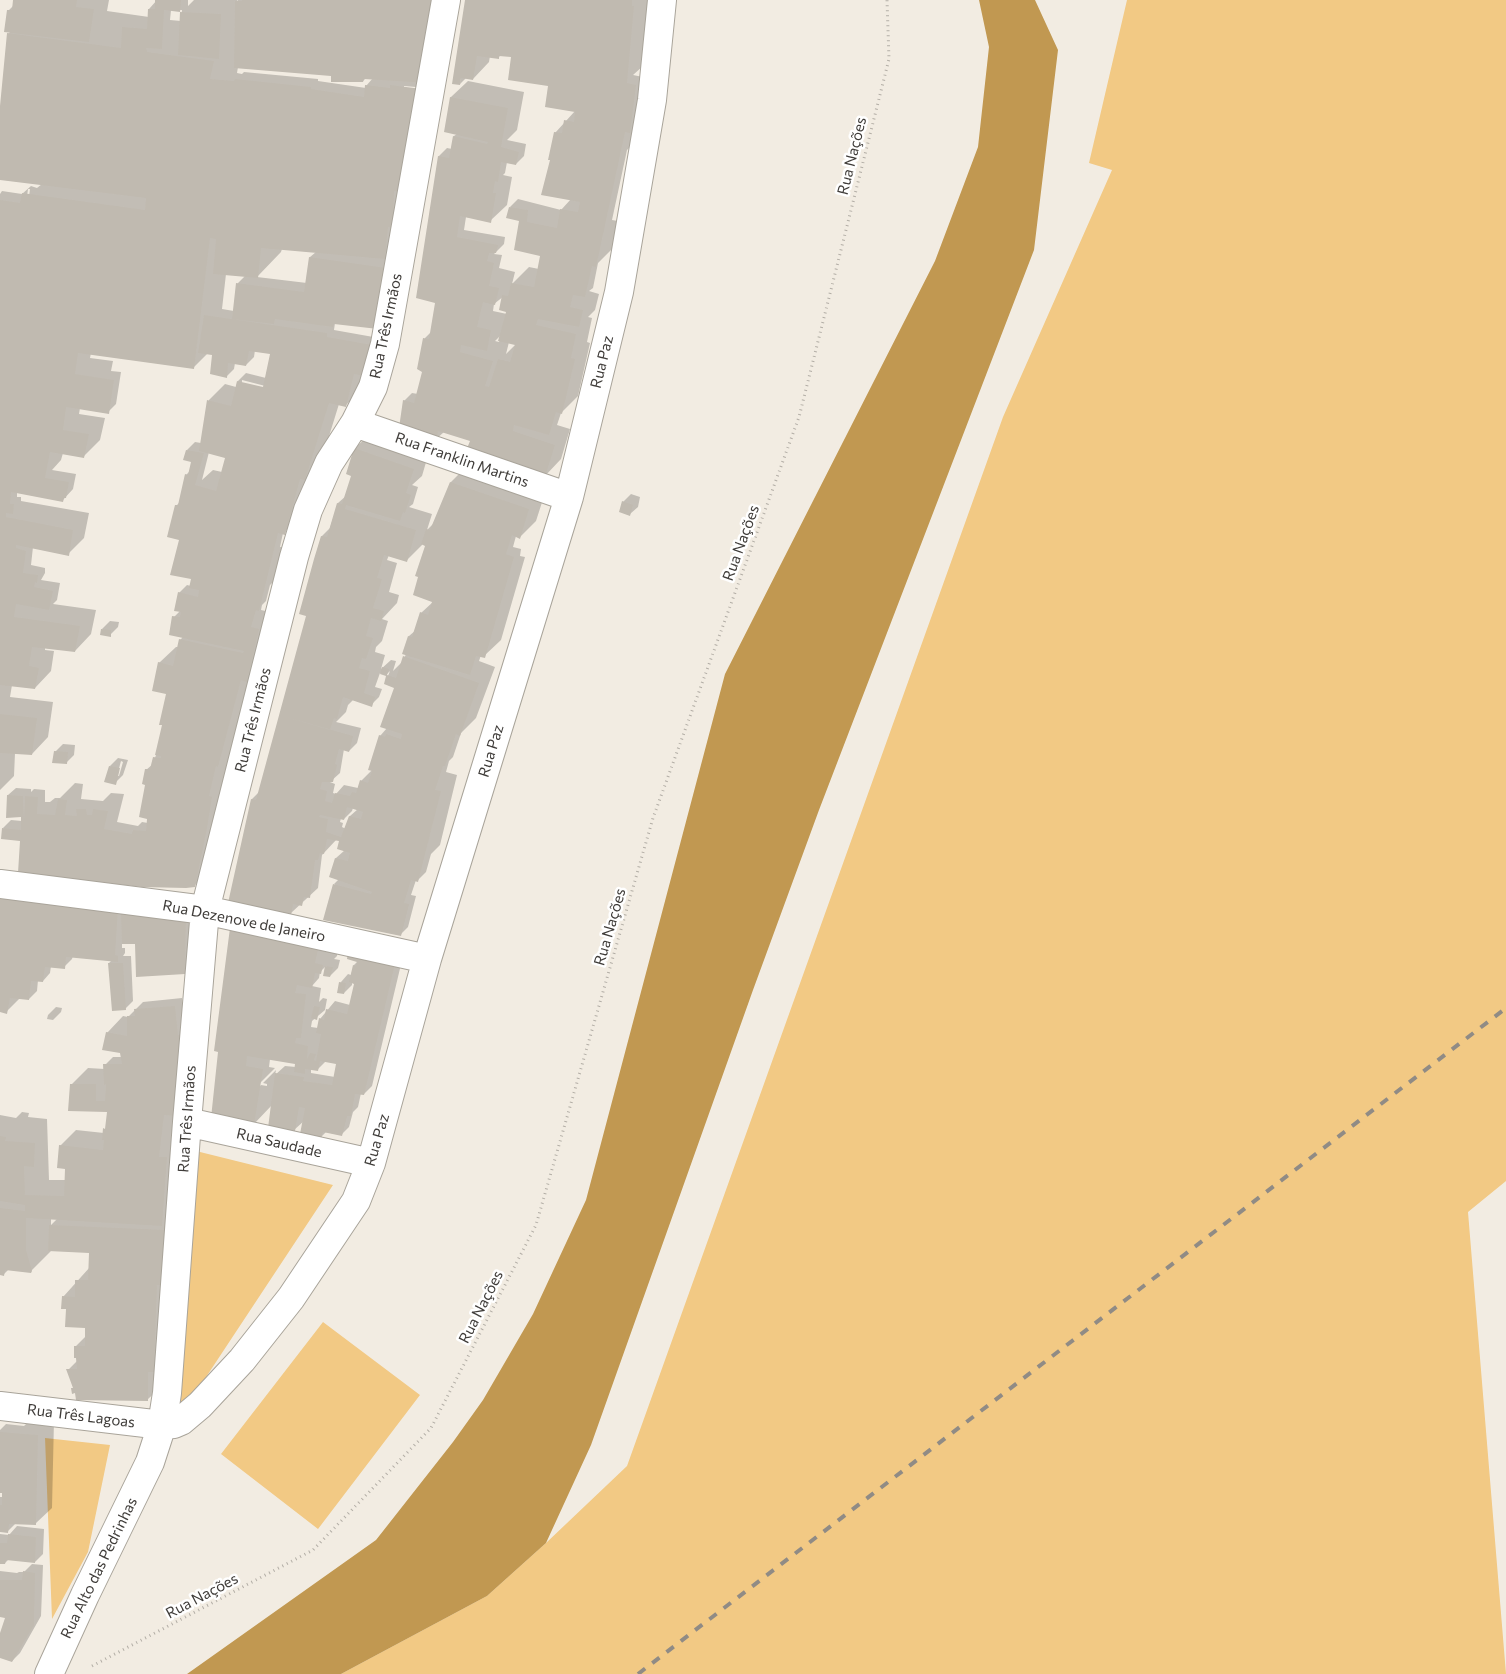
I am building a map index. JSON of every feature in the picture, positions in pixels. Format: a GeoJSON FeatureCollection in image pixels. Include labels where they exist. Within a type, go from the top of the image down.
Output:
{"type":"FeatureCollection","features":[{"type":"Feature","properties":{"kind":"street","name":"Rua Três Irmãos"},"geometry":{"type":"LineString","coordinates":[[150,1462],[162,1425],[167,1393],[205,910],[294,557],[308,510],[328,463],[355,423],[373,387],[385,344],[446,0]]}},
{"type":"Feature","properties":{"kind":"street","name":"Rua Paz"},"geometry":{"type":"LineString","coordinates":[[162,1425],[181,1421],[200,1405],[242,1360],[291,1298],[356,1201],[371,1163],[427,959],[569,498],[619,292],[652,100],[662,0]]}},
{"type":"Feature","properties":{"kind":"street","name":"Rua Franklin Martins"},"geometry":{"type":"LineString","coordinates":[[355,423],[569,498]]}},
{"type":"Feature","properties":{"kind":"street","name":"Rua Dezenove de Janeiro"},"geometry":{"type":"LineString","coordinates":[[0,884],[205,910],[427,959]]}},
{"type":"Feature","properties":{"kind":"street","name":"Rua Saudade"},"geometry":{"type":"LineString","coordinates":[[187,1122],[371,1163]]}},
{"type":"Feature","properties":{"kind":"street","name":"Rua Três Lagoas"},"geometry":{"type":"LineString","coordinates":[[0,1406],[162,1425]]}},
{"type":"Feature","properties":{"kind":"street","name":"Rua Alto das Pedrinhas"},"geometry":{"type":"LineString","coordinates":[[49,1674],[150,1462]]}},
{"type":"Feature","properties":{"kind":"path","name":"Rua Nações"},"geometry":{"type":"LineString","coordinates":[[86,1669],[313,1550],[431,1428],[536,1225],[653,818],[799,416],[889,59],[887,0]]}},
{"type":"Feature","properties":{"kind":"shaded area"},"geometry":{"type":"Polygon","coordinates":[[[979,0],[1035,0],[1058,50],[1034,250],[819,810],[591,1445],[546,1543],[487,1596],[341,1674],[187,1674],[376,1540],[453,1442],[483,1400],[533,1314],[586,1200],[725,674],[935,261],[978,147],[989,47],[979,0]]]}},
{"type":"Feature","properties":{"kind":"shaded area"},"geometry":{"type":"Polygon","coordinates":[[[1127,0],[1506,0],[1506,1181],[1468,1212],[1506,1674],[341,1674],[487,1596],[627,1466],[1003,417],[1112,170],[1089,163],[1127,0]]]}},
{"type":"Feature","properties":{"kind":"shaded area"},"geometry":{"type":"Polygon","coordinates":[[[196,1151],[333,1185],[177,1421],[196,1151]]]}},
{"type":"Feature","properties":{"kind":"shaded area"},"geometry":{"type":"Polygon","coordinates":[[[323,1322],[420,1395],[318,1529],[221,1454],[323,1322]]]}},
{"type":"Feature","properties":{"kind":"shaded area"},"geometry":{"type":"Polygon","coordinates":[[[45,1438],[110,1445],[88,1552],[52,1619],[45,1438]]]}},
{"type":"Feature","properties":{"kind":"building"},"geometry":{"type":"Polygon","coordinates":[[[13,0],[77,0],[76,7],[94,9],[89,42],[4,32],[7,10],[12,10],[13,0]]]}},
{"type":"Feature","properties":{"kind":"building"},"geometry":{"type":"Polygon","coordinates":[[[155,0],[181,0],[180,12],[164,10],[162,49],[146,48],[147,52],[214,61],[210,79],[234,81],[235,79],[311,87],[311,89],[364,97],[365,85],[390,88],[390,85],[422,89],[400,192],[394,191],[393,228],[388,227],[385,259],[261,248],[258,278],[213,274],[216,239],[210,238],[194,369],[78,353],[75,374],[114,380],[109,414],[66,407],[63,430],[89,434],[84,458],[50,452],[45,478],[69,482],[66,498],[64,498],[63,502],[11,492],[10,504],[14,504],[13,514],[6,513],[6,517],[73,530],[69,556],[16,545],[16,548],[26,551],[23,573],[38,575],[37,583],[35,582],[34,587],[53,591],[49,610],[16,604],[14,617],[80,626],[75,652],[32,647],[29,666],[39,668],[35,689],[0,685],[0,200],[20,203],[22,193],[145,210],[146,198],[0,180],[0,106],[7,33],[121,48],[122,27],[147,29],[148,9],[155,9],[155,0]]]}},
{"type":"Feature","properties":{"kind":"building"},"geometry":{"type":"Polygon","coordinates":[[[438,0],[428,83],[364,79],[363,82],[331,82],[331,76],[234,68],[235,1],[438,0]]]}},
{"type":"Feature","properties":{"kind":"building"},"geometry":{"type":"Polygon","coordinates":[[[465,0],[632,0],[632,6],[634,6],[627,83],[636,85],[630,133],[625,132],[596,267],[592,266],[585,297],[573,295],[570,307],[583,310],[579,327],[538,319],[536,325],[576,334],[571,358],[575,359],[562,414],[556,412],[549,435],[514,425],[513,431],[555,445],[545,477],[466,451],[470,441],[438,431],[436,442],[399,428],[403,400],[414,403],[422,372],[417,369],[423,338],[429,339],[435,303],[416,298],[438,156],[449,158],[453,136],[487,144],[488,142],[444,132],[450,97],[508,108],[501,147],[519,152],[516,165],[501,162],[498,182],[495,181],[493,193],[496,193],[491,223],[460,216],[457,237],[498,245],[496,253],[489,253],[487,261],[494,263],[489,286],[499,288],[495,305],[483,302],[477,327],[491,330],[487,351],[461,345],[460,352],[493,361],[485,386],[489,387],[498,359],[510,362],[515,345],[498,341],[506,312],[499,310],[502,295],[508,296],[511,283],[534,287],[540,256],[514,250],[519,221],[506,218],[509,207],[528,210],[527,222],[557,228],[560,209],[578,212],[580,202],[541,195],[550,160],[548,160],[554,132],[562,133],[564,120],[574,122],[575,112],[545,107],[548,86],[508,80],[511,57],[499,56],[499,59],[477,56],[473,80],[461,78],[460,85],[452,84],[465,0]]]}},
{"type":"Feature","properties":{"kind":"building"},"geometry":{"type":"Polygon","coordinates":[[[180,12],[221,14],[219,59],[178,55],[180,12]]]}},
{"type":"Feature","properties":{"kind":"building"},"geometry":{"type":"Polygon","coordinates":[[[309,257],[386,268],[378,329],[334,324],[333,327],[275,319],[274,324],[232,319],[236,283],[304,292],[309,257]]]}},
{"type":"Feature","properties":{"kind":"building"},"geometry":{"type":"Polygon","coordinates":[[[204,315],[327,333],[327,337],[372,345],[365,376],[354,374],[346,407],[329,403],[305,480],[300,479],[285,535],[278,533],[259,611],[256,610],[251,627],[259,629],[247,682],[241,680],[218,767],[216,766],[209,796],[212,797],[195,887],[142,887],[18,873],[20,841],[1,839],[2,828],[21,830],[21,817],[6,818],[7,795],[23,796],[24,821],[25,796],[38,797],[37,814],[55,815],[58,799],[67,800],[65,815],[77,816],[76,809],[86,809],[87,815],[92,815],[93,809],[108,811],[104,829],[132,834],[133,830],[146,831],[147,819],[139,817],[145,785],[142,784],[145,769],[150,769],[153,757],[161,758],[161,756],[155,755],[162,725],[159,725],[166,694],[152,691],[158,662],[173,666],[179,639],[243,653],[244,651],[169,635],[172,616],[180,617],[181,612],[174,611],[178,592],[198,597],[199,590],[189,588],[191,579],[170,575],[179,540],[167,537],[175,505],[178,505],[185,474],[188,475],[191,462],[183,460],[186,450],[204,453],[195,485],[216,491],[225,458],[199,451],[207,400],[231,406],[237,381],[263,387],[270,354],[249,351],[246,366],[228,363],[227,378],[210,374],[212,355],[198,353],[204,315]]]}},
{"type":"Feature","properties":{"kind":"building"},"geometry":{"type":"Polygon","coordinates":[[[354,448],[414,469],[406,493],[411,495],[400,521],[346,505],[345,509],[416,530],[407,562],[384,555],[377,578],[382,579],[373,608],[384,611],[381,621],[371,618],[366,636],[373,638],[366,659],[362,658],[359,668],[370,671],[364,693],[375,697],[372,707],[343,697],[337,719],[334,718],[330,730],[353,736],[349,752],[339,749],[333,782],[322,782],[320,789],[327,791],[325,801],[332,803],[335,793],[350,796],[352,792],[356,793],[360,780],[368,783],[372,771],[368,770],[379,735],[385,737],[386,734],[401,739],[402,734],[380,727],[394,688],[384,684],[386,676],[380,674],[382,667],[389,669],[387,675],[396,678],[403,656],[479,683],[460,736],[456,734],[435,790],[441,791],[418,882],[411,880],[404,903],[409,904],[401,936],[323,920],[333,884],[371,894],[372,892],[329,877],[335,858],[348,861],[350,853],[337,849],[339,841],[327,839],[324,854],[320,853],[318,860],[315,860],[310,898],[304,897],[302,906],[293,904],[291,915],[228,903],[251,799],[256,800],[306,616],[299,614],[314,559],[321,536],[327,537],[337,503],[342,504],[351,476],[346,474],[354,448]],[[347,807],[344,820],[320,815],[319,817],[328,819],[326,832],[341,837],[349,816],[361,819],[363,812],[347,807]]]}},
{"type":"Feature","properties":{"kind":"building"},"geometry":{"type":"Polygon","coordinates":[[[450,482],[529,509],[520,539],[512,535],[506,554],[514,557],[485,658],[476,656],[470,675],[402,654],[408,636],[412,637],[420,612],[428,615],[432,602],[413,595],[418,577],[415,576],[425,546],[421,544],[426,529],[430,530],[450,482]]]}},
{"type":"Feature","properties":{"kind":"building"},"geometry":{"type":"Polygon","coordinates":[[[622,501],[633,505],[630,516],[619,512],[622,501]]]}},
{"type":"Feature","properties":{"kind":"building"},"geometry":{"type":"Polygon","coordinates":[[[101,629],[111,630],[111,637],[100,635],[101,629]]]}},
{"type":"Feature","properties":{"kind":"building"},"geometry":{"type":"Polygon","coordinates":[[[0,714],[37,718],[32,755],[0,753],[0,714]]]}},
{"type":"Feature","properties":{"kind":"building"},"geometry":{"type":"Polygon","coordinates":[[[54,751],[68,752],[67,764],[52,763],[54,751]]]}},
{"type":"Feature","properties":{"kind":"building"},"geometry":{"type":"Polygon","coordinates":[[[109,766],[120,768],[116,785],[104,782],[109,766]]]}},
{"type":"Feature","properties":{"kind":"building"},"geometry":{"type":"Polygon","coordinates":[[[0,898],[118,909],[115,955],[118,956],[118,962],[66,957],[65,969],[45,967],[43,982],[31,981],[29,1000],[10,998],[7,1014],[0,1012],[0,898]]]}},
{"type":"Feature","properties":{"kind":"building"},"geometry":{"type":"Polygon","coordinates":[[[186,912],[185,974],[136,977],[135,944],[122,944],[121,913],[186,912]]]}},
{"type":"Feature","properties":{"kind":"building"},"geometry":{"type":"Polygon","coordinates":[[[230,928],[319,945],[315,963],[323,965],[321,974],[315,973],[312,988],[297,985],[295,993],[306,994],[301,1038],[296,1038],[295,1043],[308,1046],[307,1059],[310,1053],[316,1054],[314,1060],[316,1061],[321,1034],[316,1033],[319,1018],[324,1020],[326,1009],[347,1014],[354,984],[349,982],[353,965],[356,966],[357,962],[347,959],[348,952],[395,964],[364,1095],[355,1094],[351,1116],[347,1116],[342,1136],[323,1132],[321,1138],[300,1134],[305,1108],[299,1107],[295,1131],[268,1128],[275,1073],[304,1077],[303,1081],[332,1085],[336,1064],[320,1061],[318,1071],[305,1069],[305,1074],[294,1072],[295,1064],[247,1056],[246,1066],[263,1069],[254,1125],[211,1118],[218,1052],[214,1051],[230,928]]]}},
{"type":"Feature","properties":{"kind":"building"},"geometry":{"type":"Polygon","coordinates":[[[108,963],[123,963],[126,1010],[112,1011],[108,963]]]}},
{"type":"Feature","properties":{"kind":"building"},"geometry":{"type":"Polygon","coordinates":[[[325,966],[333,967],[330,977],[323,976],[325,966]]]}},
{"type":"Feature","properties":{"kind":"building"},"geometry":{"type":"Polygon","coordinates":[[[339,982],[346,983],[344,994],[337,993],[339,982]]]}},
{"type":"Feature","properties":{"kind":"building"},"geometry":{"type":"Polygon","coordinates":[[[175,1006],[178,1035],[180,1035],[178,1116],[164,1115],[159,1157],[167,1157],[162,1226],[26,1218],[26,1250],[32,1271],[31,1273],[5,1270],[4,1276],[0,1275],[0,1208],[25,1211],[25,1205],[0,1201],[0,1136],[6,1137],[5,1141],[35,1143],[34,1167],[24,1166],[25,1195],[64,1196],[65,1169],[57,1168],[59,1145],[103,1150],[103,1128],[105,1129],[107,1112],[68,1111],[70,1084],[96,1084],[96,1101],[105,1101],[106,1084],[104,1085],[103,1064],[122,1064],[120,1053],[102,1050],[106,1032],[127,1036],[127,1016],[135,1016],[134,1009],[175,1006]]]}},
{"type":"Feature","properties":{"kind":"building"},"geometry":{"type":"Polygon","coordinates":[[[314,1006],[320,1007],[317,1020],[311,1018],[314,1006]]]}},
{"type":"Feature","properties":{"kind":"building"},"geometry":{"type":"Polygon","coordinates":[[[49,1225],[165,1230],[161,1285],[157,1285],[154,1372],[148,1372],[148,1401],[76,1400],[75,1393],[72,1394],[71,1388],[73,1388],[66,1369],[77,1369],[76,1358],[74,1358],[74,1346],[85,1346],[85,1328],[65,1327],[66,1309],[61,1309],[62,1296],[75,1297],[75,1280],[88,1280],[89,1253],[48,1251],[49,1225]]]}},
{"type":"Feature","properties":{"kind":"building"},"geometry":{"type":"Polygon","coordinates":[[[0,1432],[38,1435],[36,1525],[9,1524],[8,1533],[0,1532],[2,1493],[0,1493],[0,1432]]]}},
{"type":"Feature","properties":{"kind":"building"},"geometry":{"type":"Polygon","coordinates":[[[8,1534],[36,1537],[35,1563],[6,1560],[5,1564],[0,1564],[0,1543],[7,1543],[8,1534]]]}},
{"type":"Feature","properties":{"kind":"building"},"geometry":{"type":"Polygon","coordinates":[[[23,1571],[35,1573],[34,1625],[12,1662],[0,1658],[0,1633],[5,1618],[0,1617],[0,1580],[22,1580],[23,1571]]]}},
{"type":"Feature","properties":{"kind":"railway"},"geometry":{"type":"LineString","coordinates":[[638,1674],[1506,1008]]}}]}
